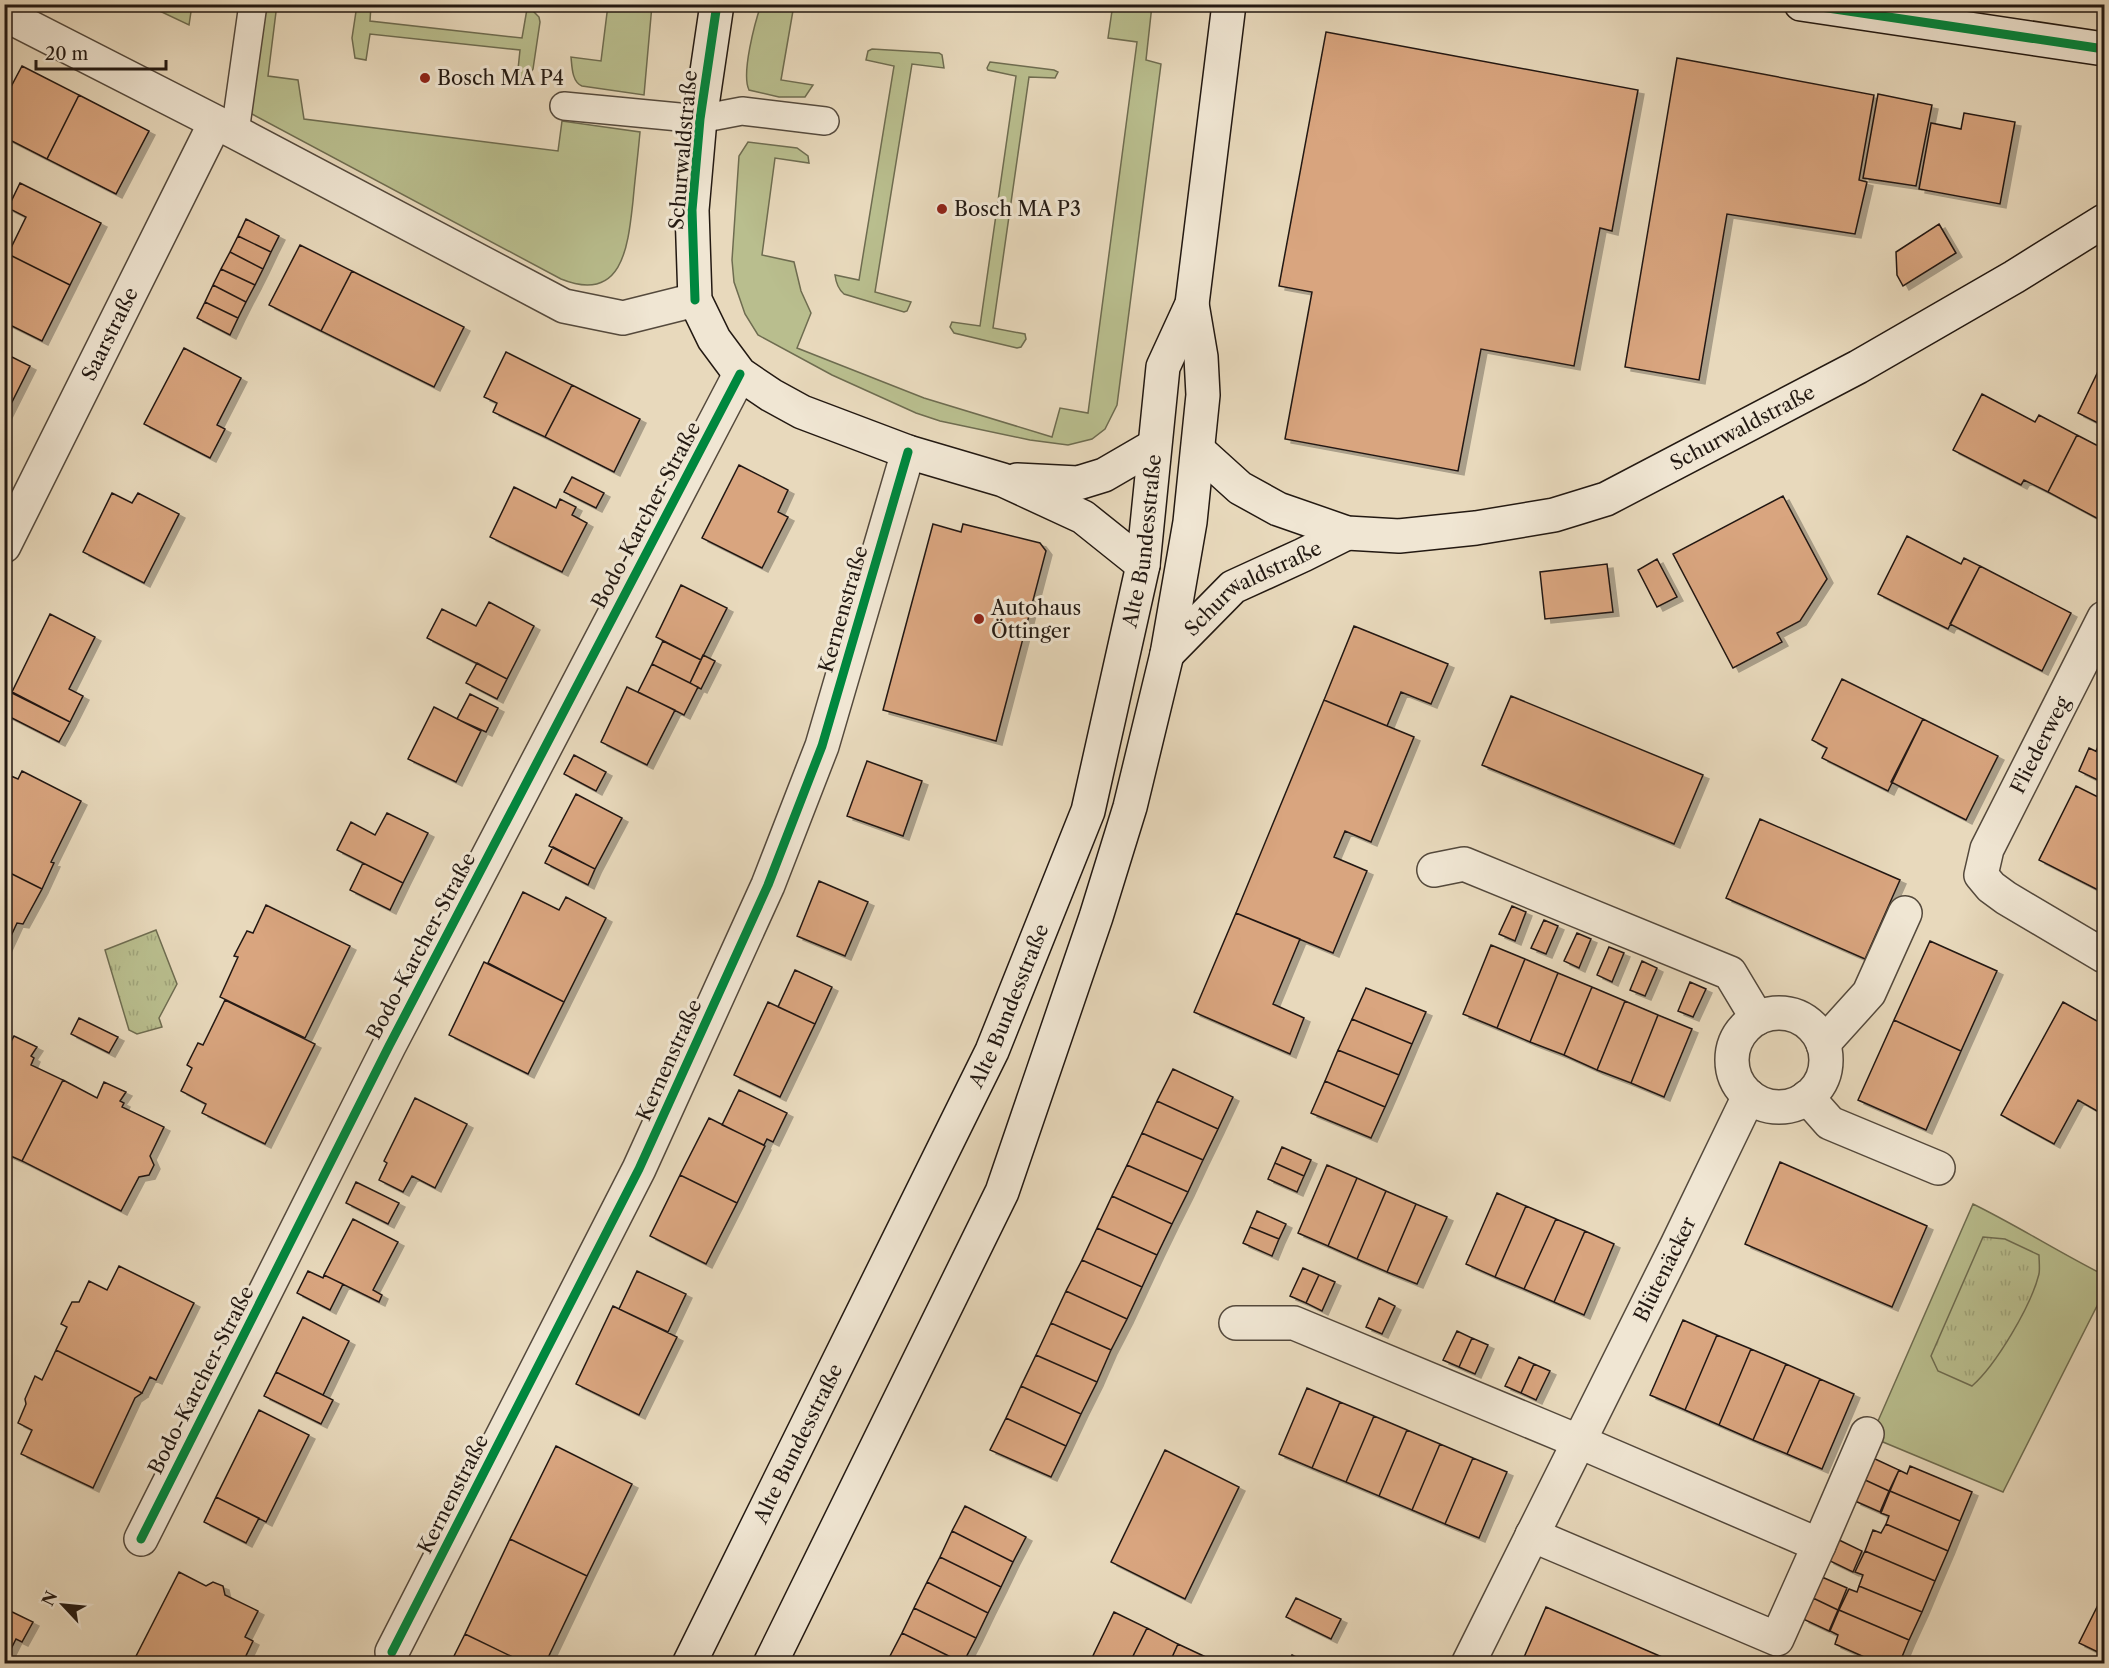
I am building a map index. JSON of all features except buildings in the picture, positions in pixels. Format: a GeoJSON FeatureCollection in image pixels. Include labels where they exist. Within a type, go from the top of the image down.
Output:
{"type":"FeatureCollection","features":[{"type":"Feature","properties":{"kind":"street","name":"Schurwaldstraße"},"geometry":{"type":"LineString","coordinates":[[717,4],[700,119],[692,210],[695,300],[714,339],[741,374],[771,395],[802,412],[908,452],[1003,480],[1083,517],[1143,565]]}},
{"type":"Feature","properties":{"kind":"street","name":"Alte Bundesstraße"},"geometry":{"type":"LineString","coordinates":[[689,1664],[992,1051],[1088,811],[1143,565],[1163,367],[1192,304],[1229,4]]}},
{"type":"Feature","properties":{"kind":"street"},"geometry":{"type":"LineString","coordinates":[[1801,4],[2104,49]]}},
{"type":"Feature","properties":{"kind":"street"},"geometry":{"type":"LineString","coordinates":[[4,14],[564,306],[623,318],[695,300]]}},
{"type":"Feature","properties":{"kind":"street","name":"Saarstraße"},"geometry":{"type":"LineString","coordinates":[[4,546],[225,128]]}},
{"type":"Feature","properties":{"kind":"street","name":"Schurwaldstraße"},"geometry":{"type":"LineString","coordinates":[[1198,450],[1240,488],[1278,509],[1347,533],[1399,536],[1476,528],[1554,514],[1605,499],[1858,367],[2014,278],[2104,221]]}},
{"type":"Feature","properties":{"kind":"street","name":"Alte Bundesstraße"},"geometry":{"type":"LineString","coordinates":[[771,1664],[1002,1192],[1096,917],[1126,818],[1167,654],[1190,522],[1203,396],[1202,357],[1192,304]]}},
{"type":"Feature","properties":{"kind":"street","name":"Bodo-Karcher-Straße"},"geometry":{"type":"LineString","coordinates":[[141,1539],[389,1046],[741,374]]}},
{"type":"Feature","properties":{"kind":"street","name":"Schurwaldstraße"},"geometry":{"type":"LineString","coordinates":[[1003,480],[1078,483],[1104,475],[1154,446]]}},
{"type":"Feature","properties":{"kind":"street","name":"Kernenstraße"},"geometry":{"type":"LineString","coordinates":[[392,1652],[639,1169],[768,885],[822,746],[908,452]]}},
{"type":"Feature","properties":{"kind":"street","name":"Schurwaldstraße"},"geometry":{"type":"LineString","coordinates":[[1167,654],[1233,586],[1304,555],[1347,533]]}},
{"type":"Feature","properties":{"kind":"street","name":"Fliederweg"},"geometry":{"type":"LineString","coordinates":[[2104,618],[1987,849],[1981,875],[1991,887],[2006,898],[2104,956]]}},
{"type":"Feature","properties":{"kind":"street"},"geometry":{"type":"LineString","coordinates":[[1434,870],[1464,864],[1730,973],[1757,1018]]}},
{"type":"Feature","properties":{"kind":"street"},"geometry":{"type":"LineString","coordinates":[[1823,1044],[1869,993],[1905,913]]}},
{"type":"Feature","properties":{"kind":"street"},"geometry":{"type":"LineString","coordinates":[[1783,1013],[1808,1022],[1817,1032],[1823,1044],[1826,1058],[1824,1073],[1818,1086],[1807,1097],[1793,1104],[1778,1107],[1763,1104],[1749,1096],[1739,1084],[1733,1070],[1732,1055],[1736,1040],[1745,1027],[1757,1018],[1770,1014],[1783,1013]]}},
{"type":"Feature","properties":{"kind":"street","name":"Blütenäcker"},"geometry":{"type":"LineString","coordinates":[[1468,1664],[1580,1442],[1749,1096]]}},
{"type":"Feature","properties":{"kind":"street"},"geometry":{"type":"LineString","coordinates":[[1807,1097],[1830,1123],[1938,1168]]}},
{"type":"Feature","properties":{"kind":"street"},"geometry":{"type":"LineString","coordinates":[[1236,1323],[1294,1323],[1819,1545]]}},
{"type":"Feature","properties":{"kind":"street"},"geometry":{"type":"LineString","coordinates":[[1532,1535],[1777,1639],[1867,1434]]}},
{"type":"Feature","properties":{"kind":"lane"},"geometry":{"type":"LineString","coordinates":[[225,128],[253,4]]}},
{"type":"Feature","properties":{"kind":"lane"},"geometry":{"type":"LineString","coordinates":[[564,106],[700,119],[742,111],[825,121]]}},
{"type":"Feature","properties":{"kind":"green space"},"geometry":{"type":"Polygon","coordinates":[[[277,4],[268,76],[298,80],[304,119],[558,151],[562,121],[640,132],[628,236],[618,266],[610,277],[598,284],[582,285],[561,279],[250,113],[264,5],[277,4]]]}},
{"type":"Feature","properties":{"kind":"green space"},"geometry":{"type":"Polygon","coordinates":[[[1113,4],[1152,5],[1146,60],[1161,64],[1117,405],[1105,429],[1092,439],[1068,445],[1030,440],[940,421],[916,413],[832,375],[758,335],[745,314],[734,282],[732,260],[739,156],[748,142],[797,148],[808,156],[809,163],[775,158],[762,255],[794,262],[801,291],[811,313],[797,348],[924,398],[1052,437],[1060,408],[1088,413],[1137,42],[1108,38],[1113,4]]]}},
{"type":"Feature","properties":{"kind":"green space"},"geometry":{"type":"Polygon","coordinates":[[[147,5],[192,5],[189,25],[147,5]]]}},
{"type":"Feature","properties":{"kind":"green space"},"geometry":{"type":"Polygon","coordinates":[[[357,5],[371,5],[370,21],[522,38],[527,9],[532,10],[539,17],[540,22],[533,69],[528,77],[517,79],[520,50],[370,34],[366,60],[355,58],[352,38],[357,5]]]}},
{"type":"Feature","properties":{"kind":"green space"},"geometry":{"type":"Polygon","coordinates":[[[608,5],[652,5],[644,95],[582,86],[574,78],[571,57],[601,61],[608,5]]]}},
{"type":"Feature","properties":{"kind":"green space"},"geometry":{"type":"Polygon","coordinates":[[[761,5],[794,5],[781,80],[813,85],[805,97],[779,97],[749,90],[748,61],[752,35],[761,5]]]}},
{"type":"Feature","properties":{"kind":"green space"},"geometry":{"type":"Polygon","coordinates":[[[872,49],[939,53],[942,55],[944,68],[912,64],[875,292],[911,302],[907,311],[904,312],[844,294],[838,286],[835,275],[859,280],[894,66],[866,60],[868,51],[872,49]]]}},
{"type":"Feature","properties":{"kind":"green space"},"geometry":{"type":"Polygon","coordinates":[[[990,62],[1058,72],[1055,78],[1029,77],[993,328],[1025,334],[1026,339],[1021,347],[1017,348],[954,333],[950,327],[952,322],[980,326],[1016,76],[988,70],[990,62]]]}},
{"type":"Feature","properties":{"kind":"green space"},"geometry":{"type":"Polygon","coordinates":[[[156,930],[177,984],[159,1018],[162,1027],[137,1034],[129,1030],[105,950],[156,930]]]}},
{"type":"Feature","properties":{"kind":"green space"},"geometry":{"type":"Polygon","coordinates":[[[1973,1204],[2104,1275],[2104,1292],[2003,1492],[1871,1437],[1973,1204]]]}},
{"type":"Feature","properties":{"kind":"green space"},"geometry":{"type":"Polygon","coordinates":[[[1983,1237],[2005,1239],[2039,1255],[2039,1272],[2021,1318],[2002,1350],[1972,1386],[1938,1371],[1931,1356],[1983,1237]]]}},
{"type":"Feature","properties":{"kind":"cycle path"},"geometry":{"type":"LineString","coordinates":[[695,300],[692,210],[700,119],[717,4]]}},
{"type":"Feature","properties":{"kind":"cycle path"},"geometry":{"type":"LineString","coordinates":[[1801,4],[2104,49]]}},
{"type":"Feature","properties":{"kind":"cycle path"},"geometry":{"type":"LineString","coordinates":[[141,1539],[389,1046],[740,374]]}},
{"type":"Feature","properties":{"kind":"cycle path"},"geometry":{"type":"LineString","coordinates":[[392,1652],[639,1169],[768,885],[822,746],[908,452]]}},
{"type":"Feature","properties":{"kind":"place","name":"Bosch MA P4"},"geometry":{"type":"Point","coordinates":[425,78]}},
{"type":"Feature","properties":{"kind":"place","name":"Bosch MA P3"},"geometry":{"type":"Point","coordinates":[942,209]}},
{"type":"Feature","properties":{"kind":"place","name":"Autohaus Öttinger"},"geometry":{"type":"Point","coordinates":[979,619]}}]}
